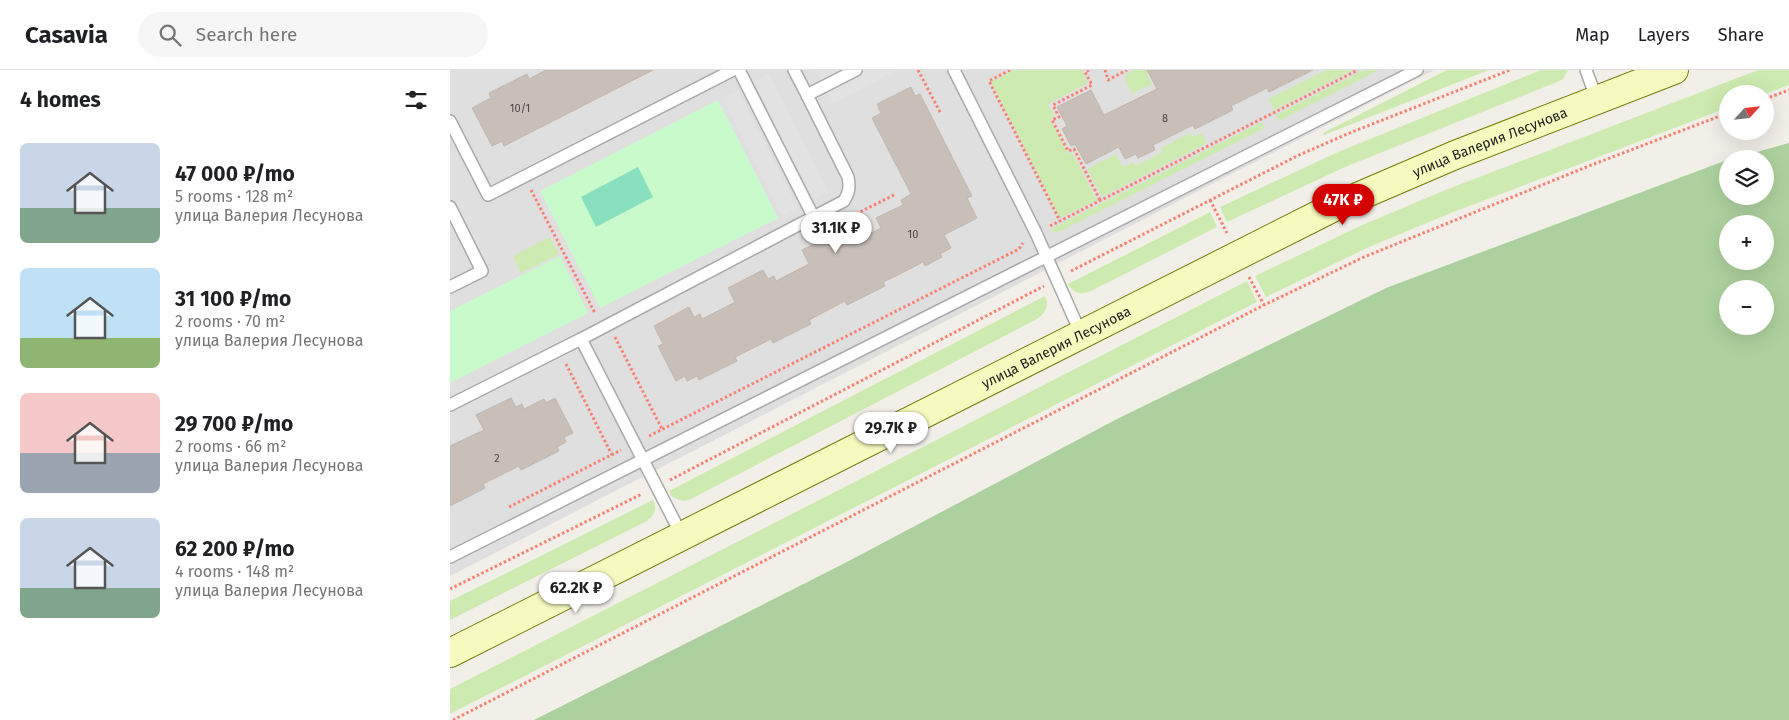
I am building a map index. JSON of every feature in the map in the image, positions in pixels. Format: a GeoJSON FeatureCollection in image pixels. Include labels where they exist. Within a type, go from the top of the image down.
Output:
{"type":"FeatureCollection","features":[{"type":"Feature","properties":{"kind":"main road","name":"улица Валерия Лесунова"},"geometry":{"type":"LineString","coordinates":[[450,654],[1334,207],[1455,155],[1674,70]]}},
{"type":"Feature","properties":{"kind":"lane"},"geometry":{"type":"LineString","coordinates":[[450,121],[488,195],[733,70]]}},
{"type":"Feature","properties":{"kind":"lane"},"geometry":{"type":"LineString","coordinates":[[738,70],[814,218]]}},
{"type":"Feature","properties":{"kind":"lane"},"geometry":{"type":"LineString","coordinates":[[450,405],[607,326],[844,201],[850,186],[848,177],[794,70]]}},
{"type":"Feature","properties":{"kind":"lane"},"geometry":{"type":"LineString","coordinates":[[807,95],[856,70]]}},
{"type":"Feature","properties":{"kind":"lane"},"geometry":{"type":"LineString","coordinates":[[954,70],[1036,233],[1081,334]]}},
{"type":"Feature","properties":{"kind":"lane"},"geometry":{"type":"LineString","coordinates":[[450,557],[1417,70]]}},
{"type":"Feature","properties":{"kind":"lane"},"geometry":{"type":"LineString","coordinates":[[1586,70],[1597,100]]}},
{"type":"Feature","properties":{"kind":"lane"},"geometry":{"type":"LineString","coordinates":[[450,207],[482,271],[450,287]]}},
{"type":"Feature","properties":{"kind":"lane"},"geometry":{"type":"LineString","coordinates":[[581,339],[682,536]]}},
{"type":"Feature","properties":{"kind":"path"},"geometry":{"type":"LineString","coordinates":[[918,70],[941,114]]}},
{"type":"Feature","properties":{"kind":"path"},"geometry":{"type":"LineString","coordinates":[[1010,70],[989,81],[1060,221]]}},
{"type":"Feature","properties":{"kind":"path"},"geometry":{"type":"LineString","coordinates":[[1089,70],[1085,72],[1092,85],[1052,105],[1059,117],[1052,120],[1068,152],[1074,148],[1100,200]]}},
{"type":"Feature","properties":{"kind":"path"},"geometry":{"type":"LineString","coordinates":[[1105,70],[1108,80],[1127,70]]}},
{"type":"Feature","properties":{"kind":"path"},"geometry":{"type":"LineString","coordinates":[[501,510],[1019,249],[1023,239],[1358,70]]}},
{"type":"Feature","properties":{"kind":"path"},"geometry":{"type":"LineString","coordinates":[[450,589],[657,487],[1297,156],[1352,132],[1510,70]]}},
{"type":"Feature","properties":{"kind":"path"},"geometry":{"type":"LineString","coordinates":[[1774,96],[1789,90]]}},
{"type":"Feature","properties":{"kind":"path"},"geometry":{"type":"LineString","coordinates":[[453,720],[1255,309],[1364,257],[1594,164],[1719,116]]}},
{"type":"Feature","properties":{"kind":"path"},"geometry":{"type":"LineString","coordinates":[[523,176],[594,312],[615,336],[662,429]]}},
{"type":"Feature","properties":{"kind":"path"},"geometry":{"type":"LineString","coordinates":[[852,216],[896,194]]}},
{"type":"Feature","properties":{"kind":"shaded area"},"geometry":{"type":"Polygon","coordinates":[[[450,70],[1434,70],[450,576],[450,70]]]}},
{"type":"Feature","properties":{"kind":"shaded area"},"geometry":{"type":"Polygon","coordinates":[[[817,70],[898,70],[833,103],[817,70]]]}},
{"type":"Feature","properties":{"kind":"shaded area"},"geometry":{"type":"Polygon","coordinates":[[[769,73],[829,192],[813,200],[754,81],[769,73]]]}},
{"type":"Feature","properties":{"kind":"shaded area"},"geometry":{"type":"Polygon","coordinates":[[[738,90],[798,208],[782,216],[723,98],[738,90]]]}},
{"type":"Feature","properties":{"kind":"green space"},"geometry":{"type":"Polygon","coordinates":[[[1014,70],[1085,70],[1082,71],[1088,83],[1048,104],[1055,116],[1050,119],[1068,154],[1072,152],[1097,200],[1060,218],[991,82],[1014,70]]]}},
{"type":"Feature","properties":{"kind":"green space"},"geometry":{"type":"Polygon","coordinates":[[[1134,70],[1153,70],[1147,74],[1152,84],[1131,94],[1125,78],[1127,74],[1134,70]]]}},
{"type":"Feature","properties":{"kind":"green space"},"geometry":{"type":"Polygon","coordinates":[[[1326,70],[1353,70],[1274,110],[1268,99],[1326,70]]]}},
{"type":"Feature","properties":{"kind":"green space"},"geometry":{"type":"Polygon","coordinates":[[[1364,70],[1379,70],[1279,121],[1276,115],[1364,70]]]}},
{"type":"Feature","properties":{"kind":"green space"},"geometry":{"type":"Polygon","coordinates":[[[1447,70],[1489,70],[1324,135],[1323,133],[1447,70]]]}},
{"type":"Feature","properties":{"kind":"green space"},"geometry":{"type":"Polygon","coordinates":[[[1541,70],[1568,70],[1563,79],[1557,82],[1345,167],[1227,222],[1220,207],[1338,152],[1541,70]]]}},
{"type":"Feature","properties":{"kind":"green space"},"geometry":{"type":"Polygon","coordinates":[[[1758,70],[1789,70],[1789,85],[1774,91],[1774,85],[1719,85],[1719,111],[1451,213],[1369,247],[1266,297],[1255,276],[1360,226],[1443,191],[1758,70]]]}},
{"type":"Feature","properties":{"kind":"green space"},"geometry":{"type":"Polygon","coordinates":[[[718,100],[778,218],[600,308],[540,191],[718,100]]]}},
{"type":"Feature","properties":{"kind":"green space"},"geometry":{"type":"Polygon","coordinates":[[[1262,122],[1265,128],[1061,231],[1049,230],[1262,122]]]}},
{"type":"Feature","properties":{"kind":"green space"},"geometry":{"type":"Polygon","coordinates":[[[1190,133],[1193,137],[1202,133],[1207,143],[1102,197],[1087,169],[1116,154],[1122,167],[1133,162],[1135,166],[1163,152],[1161,148],[1190,133]]]}},
{"type":"Feature","properties":{"kind":"green space"},"geometry":{"type":"Polygon","coordinates":[[[1789,143],[1789,720],[534,720],[843,564],[1117,419],[1386,288],[1719,163],[1719,205],[1774,205],[1774,150],[1764,150],[1789,143]]]}},
{"type":"Feature","properties":{"kind":"green space"},"geometry":{"type":"Polygon","coordinates":[[[638,167],[653,197],[596,227],[581,197],[638,167]]]}},
{"type":"Feature","properties":{"kind":"green space"},"geometry":{"type":"Polygon","coordinates":[[[1210,212],[1217,227],[1091,291],[1078,293],[1068,284],[1210,212]]]}},
{"type":"Feature","properties":{"kind":"green space"},"geometry":{"type":"Polygon","coordinates":[[[550,237],[559,254],[521,273],[513,256],[550,237]]]}},
{"type":"Feature","properties":{"kind":"green space"},"geometry":{"type":"Polygon","coordinates":[[[560,256],[588,313],[450,383],[450,311],[560,256]]]}},
{"type":"Feature","properties":{"kind":"green space"},"geometry":{"type":"Polygon","coordinates":[[[1247,281],[1257,302],[450,714],[450,689],[1247,281]]]}},
{"type":"Feature","properties":{"kind":"green space"},"geometry":{"type":"Polygon","coordinates":[[[1045,296],[1046,309],[1037,319],[689,500],[683,501],[672,497],[669,491],[1045,296]]]}},
{"type":"Feature","properties":{"kind":"green space"},"geometry":{"type":"Polygon","coordinates":[[[653,500],[654,512],[645,522],[450,620],[450,601],[653,500]]]}},
{"type":"Feature","properties":{"kind":"building"},"geometry":{"type":"Polygon","coordinates":[[[546,70],[653,70],[504,146],[502,141],[492,146],[472,108],[491,98],[489,93],[527,74],[529,79],[546,70]]]}},
{"type":"Feature","properties":{"kind":"building"},"geometry":{"type":"Polygon","coordinates":[[[1147,70],[1313,70],[1269,92],[1267,88],[1231,106],[1233,110],[1195,129],[1193,125],[1153,145],[1155,150],[1138,158],[1136,154],[1125,159],[1119,147],[1086,164],[1075,144],[1071,146],[1062,129],[1067,126],[1057,107],[1091,90],[1104,115],[1157,89],[1147,70]]]}},
{"type":"Feature","properties":{"kind":"building"},"geometry":{"type":"Polygon","coordinates":[[[911,87],[915,96],[920,94],[972,196],[967,198],[977,218],[944,235],[951,248],[940,254],[942,257],[925,266],[923,262],[883,282],[885,286],[847,305],[845,301],[809,320],[811,324],[773,343],[771,339],[735,357],[737,361],[699,380],[697,376],[687,381],[685,376],[676,381],[658,346],[663,344],[654,326],[689,307],[694,317],[700,314],[702,319],[735,302],[728,288],[763,270],[768,279],[774,276],[776,281],[809,264],[802,250],[838,232],[843,241],[848,239],[851,244],[881,228],[876,218],[903,205],[901,200],[911,194],[872,118],[881,113],[877,104],[911,87]]]}},
{"type":"Feature","properties":{"kind":"building"},"geometry":{"type":"Polygon","coordinates":[[[511,398],[516,407],[522,404],[524,409],[544,399],[546,403],[555,398],[573,433],[564,437],[566,442],[557,447],[559,451],[521,470],[519,466],[483,484],[485,488],[450,506],[450,446],[484,430],[476,415],[511,398]]]}}]}
